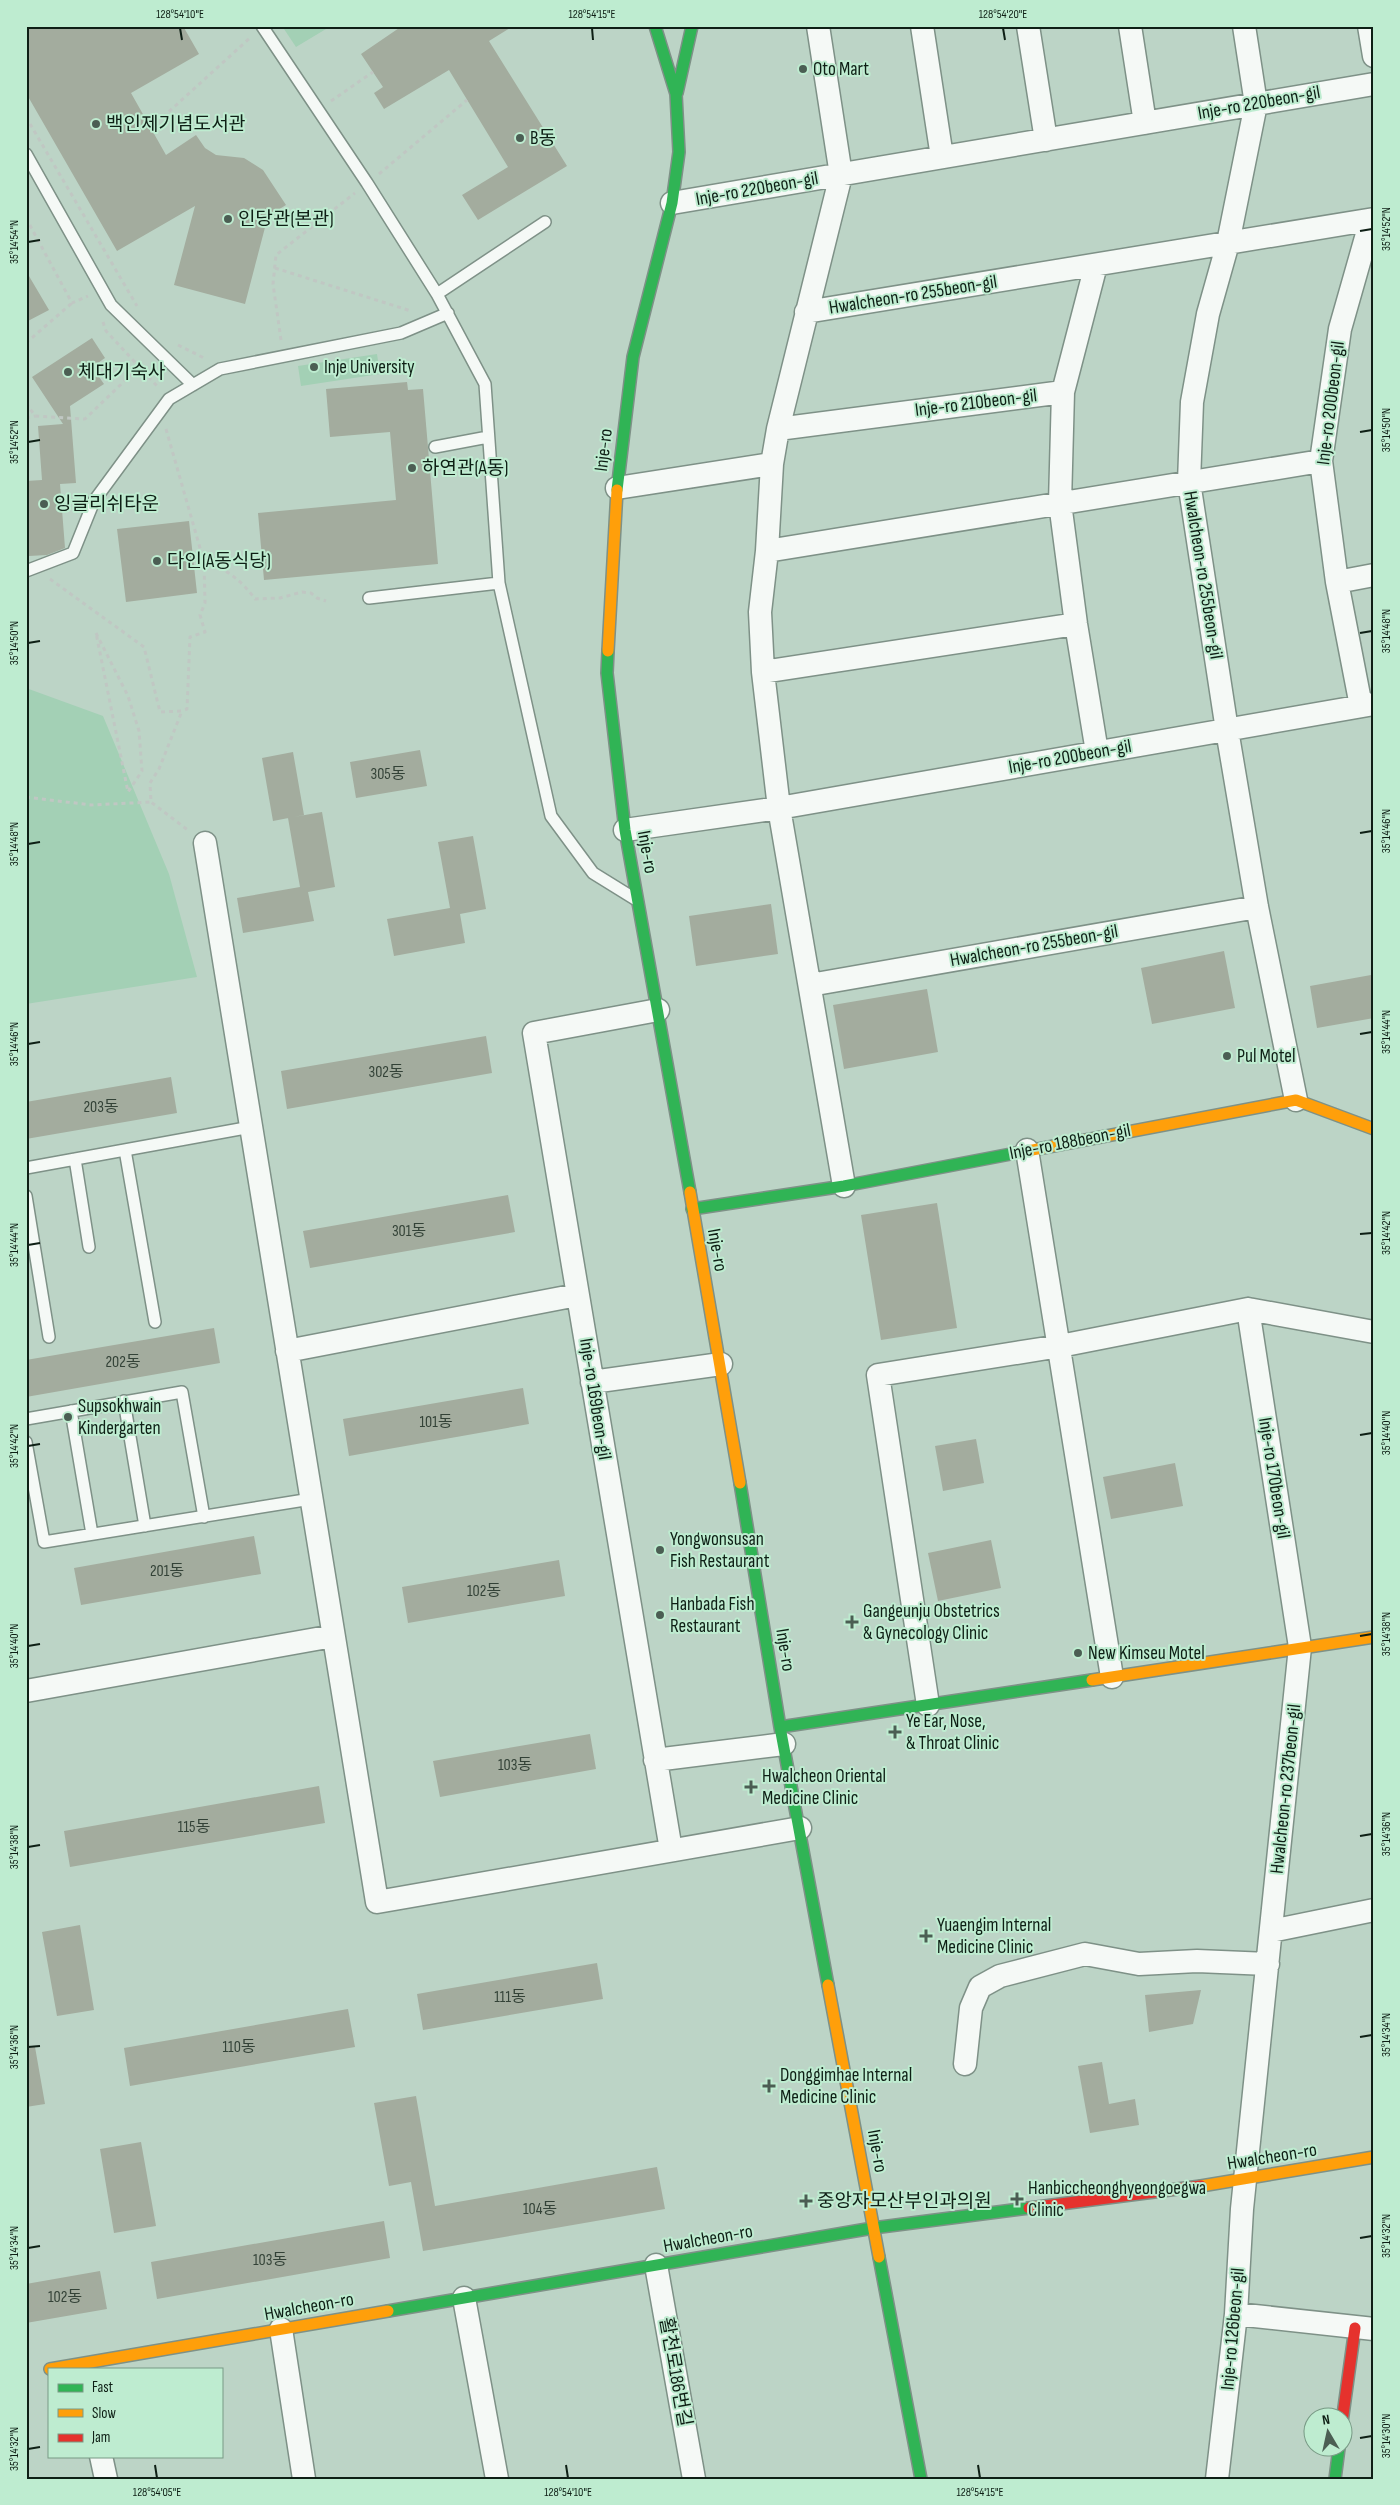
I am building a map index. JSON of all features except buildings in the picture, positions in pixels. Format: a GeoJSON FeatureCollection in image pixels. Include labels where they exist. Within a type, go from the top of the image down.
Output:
{"type":"FeatureCollection","features":[{"type":"Feature","properties":{"kind":"street","name":"Inje-ro"},"geometry":{"type":"LineString","coordinates":[[655,26],[676,94],[679,152],[672,203],[633,357],[617,488],[606,674],[625,830],[721,1364],[782,1736],[921,2479]]}},
{"type":"Feature","properties":{"kind":"street"},"geometry":{"type":"LineString","coordinates":[[676,94],[692,26]]}},
{"type":"Feature","properties":{"kind":"street","name":"Inje-ro 220beon-gil"},"geometry":{"type":"LineString","coordinates":[[818,26],[841,175]]}},
{"type":"Feature","properties":{"kind":"street"},"geometry":{"type":"LineString","coordinates":[[922,26],[942,157]]}},
{"type":"Feature","properties":{"kind":"street"},"geometry":{"type":"LineString","coordinates":[[1028,26],[1046,140]]}},
{"type":"Feature","properties":{"kind":"street"},"geometry":{"type":"LineString","coordinates":[[1130,26],[1145,123]]}},
{"type":"Feature","properties":{"kind":"street","name":"Hwalcheon-ro 255beon-gil"},"geometry":{"type":"LineString","coordinates":[[1244,26],[1256,104],[1228,243],[1208,314],[1192,402],[1189,482],[1227,730],[1257,907],[1296,1100]]}},
{"type":"Feature","properties":{"kind":"street"},"geometry":{"type":"LineString","coordinates":[[1369,26],[1374,56]]}},
{"type":"Feature","properties":{"kind":"street","name":"Inje-ro 220beon-gil"},"geometry":{"type":"LineString","coordinates":[[672,203],[1374,84]]}},
{"type":"Feature","properties":{"kind":"street"},"geometry":{"type":"LineString","coordinates":[[841,175],[778,429],[772,464],[767,551],[760,612],[763,672],[780,808],[844,1186]]}},
{"type":"Feature","properties":{"kind":"street","name":"Hwalcheon-ro 255beon-gil"},"geometry":{"type":"LineString","coordinates":[[806,312],[1372,220]]}},
{"type":"Feature","properties":{"kind":"street","name":"Inje-ro 200beon-gil"},"geometry":{"type":"LineString","coordinates":[[625,830],[780,808],[1367,705],[1336,582],[1321,461],[1340,329],[1372,220]]}},
{"type":"Feature","properties":{"kind":"street"},"geometry":{"type":"LineString","coordinates":[[1063,392],[1096,265]]}},
{"type":"Feature","properties":{"kind":"street","name":"Inje-ro 210beon-gil"},"geometry":{"type":"LineString","coordinates":[[778,429],[1063,392],[1060,503],[1076,624],[1097,752]]}},
{"type":"Feature","properties":{"kind":"street"},"geometry":{"type":"LineString","coordinates":[[767,551],[1321,461]]}},
{"type":"Feature","properties":{"kind":"street"},"geometry":{"type":"LineString","coordinates":[[617,488],[772,464]]}},
{"type":"Feature","properties":{"kind":"street"},"geometry":{"type":"LineString","coordinates":[[1336,582],[1374,575]]}},
{"type":"Feature","properties":{"kind":"street"},"geometry":{"type":"LineString","coordinates":[[763,672],[1076,624]]}},
{"type":"Feature","properties":{"kind":"street"},"geometry":{"type":"LineString","coordinates":[[205,843],[377,1902],[800,1828]]}},
{"type":"Feature","properties":{"kind":"street","name":"Hwalcheon-ro 255beon-gil"},"geometry":{"type":"LineString","coordinates":[[810,985],[1257,907]]}},
{"type":"Feature","properties":{"kind":"street","name":"Inje-ro 169beon-gil"},"geometry":{"type":"LineString","coordinates":[[658,1010],[534,1034],[671,1850]]}},
{"type":"Feature","properties":{"kind":"street"},"geometry":{"type":"LineString","coordinates":[[1296,1100],[1374,1128]]}},
{"type":"Feature","properties":{"kind":"street","name":"Inje-ro 188beon-gil"},"geometry":{"type":"LineString","coordinates":[[692,1209],[844,1186],[1296,1100]]}},
{"type":"Feature","properties":{"kind":"street"},"geometry":{"type":"LineString","coordinates":[[1027,1150],[1112,1677]]}},
{"type":"Feature","properties":{"kind":"street"},"geometry":{"type":"LineString","coordinates":[[287,1351],[577,1295]]}},
{"type":"Feature","properties":{"kind":"street"},"geometry":{"type":"LineString","coordinates":[[928,1705],[878,1375],[1060,1346],[1248,1309],[1374,1332]]}},
{"type":"Feature","properties":{"kind":"street","name":"Inje-ro 170beon-gil"},"geometry":{"type":"LineString","coordinates":[[1248,1309],[1300,1647]]}},
{"type":"Feature","properties":{"kind":"street"},"geometry":{"type":"LineString","coordinates":[[592,1382],[721,1364]]}},
{"type":"Feature","properties":{"kind":"street"},"geometry":{"type":"LineString","coordinates":[[26,1692],[333,1636]]}},
{"type":"Feature","properties":{"kind":"street"},"geometry":{"type":"LineString","coordinates":[[655,1760],[782,1736],[928,1705],[1374,1637]]}},
{"type":"Feature","properties":{"kind":"street","name":"Hwalcheon-ro 237beon-gil"},"geometry":{"type":"LineString","coordinates":[[1246,2178],[1300,1647]]}},
{"type":"Feature","properties":{"kind":"street"},"geometry":{"type":"LineString","coordinates":[[1271,1931],[1374,1910]]}},
{"type":"Feature","properties":{"kind":"street"},"geometry":{"type":"LineString","coordinates":[[964,2064],[971,2008],[980,1987],[1000,1976],[1085,1954],[1139,1964],[1197,1961],[1268,1964]]}},
{"type":"Feature","properties":{"kind":"street","name":"Hwalcheon-ro"},"geometry":{"type":"LineString","coordinates":[[60,2368],[85,2366],[281,2329],[873,2228],[1246,2178],[1374,2158]]}},
{"type":"Feature","properties":{"kind":"street","name":"Inje-ro 126beon-gil"},"geometry":{"type":"LineString","coordinates":[[1217,2479],[1236,2314],[1246,2178]]}},
{"type":"Feature","properties":{"kind":"street","name":"활천로186번길"},"geometry":{"type":"LineString","coordinates":[[656,2265],[694,2479]]}},
{"type":"Feature","properties":{"kind":"street"},"geometry":{"type":"LineString","coordinates":[[464,2298],[497,2479]]}},
{"type":"Feature","properties":{"kind":"street"},"geometry":{"type":"LineString","coordinates":[[1236,2314],[1364,2328],[1345,2408]]}},
{"type":"Feature","properties":{"kind":"street"},"geometry":{"type":"LineString","coordinates":[[281,2329],[304,2479]]}},
{"type":"Feature","properties":{"kind":"street"},"geometry":{"type":"LineString","coordinates":[[102,2458],[106,2479]]}},
{"type":"Feature","properties":{"kind":"street"},"geometry":{"type":"LineString","coordinates":[[1335,2479],[1338,2458]]}},
{"type":"Feature","properties":{"kind":"lane"},"geometry":{"type":"LineString","coordinates":[[262,26],[367,183],[438,294],[485,384],[500,583],[550,816],[593,873],[638,901]]}},
{"type":"Feature","properties":{"kind":"lane"},"geometry":{"type":"LineString","coordinates":[[26,154],[110,305],[193,385]]}},
{"type":"Feature","properties":{"kind":"lane"},"geometry":{"type":"LineString","coordinates":[[438,294],[545,222]]}},
{"type":"Feature","properties":{"kind":"lane"},"geometry":{"type":"LineString","coordinates":[[31,570],[73,553],[94,501],[169,399],[220,369],[402,333],[448,313]]}},
{"type":"Feature","properties":{"kind":"lane"},"geometry":{"type":"LineString","coordinates":[[435,447],[488,437]]}},
{"type":"Feature","properties":{"kind":"lane"},"geometry":{"type":"LineString","coordinates":[[369,598],[500,583]]}},
{"type":"Feature","properties":{"kind":"lane"},"geometry":{"type":"LineString","coordinates":[[26,1168],[251,1127]]}},
{"type":"Feature","properties":{"kind":"lane"},"geometry":{"type":"LineString","coordinates":[[125,1150],[155,1322]]}},
{"type":"Feature","properties":{"kind":"lane"},"geometry":{"type":"LineString","coordinates":[[75,1159],[89,1246]]}},
{"type":"Feature","properties":{"kind":"lane"},"geometry":{"type":"LineString","coordinates":[[26,1196],[49,1337]]}},
{"type":"Feature","properties":{"kind":"lane"},"geometry":{"type":"LineString","coordinates":[[26,1419],[182,1392],[204,1517]]}},
{"type":"Feature","properties":{"kind":"lane"},"geometry":{"type":"LineString","coordinates":[[124,1402],[145,1526]]}},
{"type":"Feature","properties":{"kind":"lane"},"geometry":{"type":"LineString","coordinates":[[71,1411],[92,1534]]}},
{"type":"Feature","properties":{"kind":"lane"},"geometry":{"type":"LineString","coordinates":[[26,1442],[44,1542],[311,1499]]}},
{"type":"Feature","properties":{"kind":"path"},"geometry":{"type":"LineString","coordinates":[[163,117],[262,26]]}},
{"type":"Feature","properties":{"kind":"path"},"geometry":{"type":"LineString","coordinates":[[318,110],[373,72]]}},
{"type":"Feature","properties":{"kind":"path"},"geometry":{"type":"LineString","coordinates":[[283,356],[273,284],[276,255],[468,100]]}},
{"type":"Feature","properties":{"kind":"path"},"geometry":{"type":"LineString","coordinates":[[26,117],[140,312]]}},
{"type":"Feature","properties":{"kind":"path"},"geometry":{"type":"LineString","coordinates":[[26,218],[72,303]]}},
{"type":"Feature","properties":{"kind":"path"},"geometry":{"type":"LineString","coordinates":[[275,268],[426,316],[448,313]]}},
{"type":"Feature","properties":{"kind":"path"},"geometry":{"type":"LineString","coordinates":[[26,344],[72,303],[96,293]]}},
{"type":"Feature","properties":{"kind":"path"},"geometry":{"type":"LineString","coordinates":[[176,344],[214,362],[220,369]]}},
{"type":"Feature","properties":{"kind":"path"},"geometry":{"type":"LineString","coordinates":[[26,418],[35,416],[85,419],[139,366]]}},
{"type":"Feature","properties":{"kind":"path"},"geometry":{"type":"LineString","coordinates":[[26,403],[35,416]]}},
{"type":"Feature","properties":{"kind":"path"},"geometry":{"type":"LineString","coordinates":[[31,570],[144,647],[160,712],[187,709],[190,637],[205,632],[200,615],[206,603],[204,562],[161,412]]}},
{"type":"Feature","properties":{"kind":"path"},"geometry":{"type":"LineString","coordinates":[[204,562],[220,568],[244,583],[255,599],[280,598],[302,592],[310,593],[326,601]]}},
{"type":"Feature","properties":{"kind":"path"},"geometry":{"type":"LineString","coordinates":[[96,632],[128,696],[139,731],[142,771],[128,792],[96,632]]}},
{"type":"Feature","properties":{"kind":"path"},"geometry":{"type":"LineString","coordinates":[[151,802],[150,783],[158,769],[182,711]]}},
{"type":"Feature","properties":{"kind":"path"},"geometry":{"type":"LineString","coordinates":[[26,797],[91,805],[151,802],[205,843]]}},
{"type":"Feature","properties":{"kind":"green space"},"geometry":{"type":"Polygon","coordinates":[[[282,26],[331,26],[296,47],[282,26]]]}},
{"type":"Feature","properties":{"kind":"green space"},"geometry":{"type":"Polygon","coordinates":[[[377,354],[380,374],[301,386],[298,366],[377,354]]]}},
{"type":"Feature","properties":{"kind":"green space"},"geometry":{"type":"Polygon","coordinates":[[[26,688],[103,716],[169,874],[197,977],[26,1004],[26,688]]]}},
{"type":"Feature","properties":{"kind":"traffic: fast"},"geometry":{"type":"LineString","coordinates":[[617,490],[633,357],[672,203],[679,152],[676,94],[655,26]]}},
{"type":"Feature","properties":{"kind":"traffic: fast"},"geometry":{"type":"LineString","coordinates":[[677,93],[692,26]]}},
{"type":"Feature","properties":{"kind":"traffic: fast"},"geometry":{"type":"LineString","coordinates":[[608,651],[607,673],[625,830],[690,1192]]}},
{"type":"Feature","properties":{"kind":"traffic: fast"},"geometry":{"type":"LineString","coordinates":[[692,1209],[844,1186],[1016,1153]]}},
{"type":"Feature","properties":{"kind":"traffic: fast"},"geometry":{"type":"LineString","coordinates":[[740,1483],[780,1727],[828,1985]]}},
{"type":"Feature","properties":{"kind":"traffic: fast"},"geometry":{"type":"LineString","coordinates":[[780,1727],[1092,1680]]}},
{"type":"Feature","properties":{"kind":"traffic: fast"},"geometry":{"type":"LineString","coordinates":[[388,2311],[873,2228],[1029,2208]]}},
{"type":"Feature","properties":{"kind":"traffic: fast"},"geometry":{"type":"LineString","coordinates":[[879,2257],[921,2479]]}},
{"type":"Feature","properties":{"kind":"traffic: fast"},"geometry":{"type":"LineString","coordinates":[[1335,2479],[1338,2458]]}},
{"type":"Feature","properties":{"kind":"traffic: slow"},"geometry":{"type":"LineString","coordinates":[[608,651],[617,490]]}},
{"type":"Feature","properties":{"kind":"traffic: slow"},"geometry":{"type":"LineString","coordinates":[[1016,1153],[1296,1100],[1374,1129]]}},
{"type":"Feature","properties":{"kind":"traffic: slow"},"geometry":{"type":"LineString","coordinates":[[690,1192],[740,1483]]}},
{"type":"Feature","properties":{"kind":"traffic: slow"},"geometry":{"type":"LineString","coordinates":[[1092,1680],[1374,1637]]}},
{"type":"Feature","properties":{"kind":"traffic: slow"},"geometry":{"type":"LineString","coordinates":[[828,1985],[879,2257]]}},
{"type":"Feature","properties":{"kind":"traffic: slow"},"geometry":{"type":"LineString","coordinates":[[1201,2186],[1374,2157]]}},
{"type":"Feature","properties":{"kind":"traffic: slow"},"geometry":{"type":"LineString","coordinates":[[56,2368],[388,2311]]}},
{"type":"Feature","properties":{"kind":"traffic: jam"},"geometry":{"type":"LineString","coordinates":[[1029,2208],[1201,2186]]}},
{"type":"Feature","properties":{"kind":"traffic: jam"},"geometry":{"type":"LineString","coordinates":[[1344,2408],[1355,2328]]}},
{"type":"Feature","properties":{"kind":"place","name":"Oto Mart"},"geometry":{"type":"Point","coordinates":[803,69]}},
{"type":"Feature","properties":{"kind":"place","name":"백인제기념도서관"},"geometry":{"type":"Point","coordinates":[96,124]}},
{"type":"Feature","properties":{"kind":"place","name":"B동"},"geometry":{"type":"Point","coordinates":[520,138]}},
{"type":"Feature","properties":{"kind":"place","name":"인당관(본관)"},"geometry":{"type":"Point","coordinates":[228,219]}},
{"type":"Feature","properties":{"kind":"place","name":"Inje University"},"geometry":{"type":"Point","coordinates":[314,367]}},
{"type":"Feature","properties":{"kind":"place","name":"체대기숙사"},"geometry":{"type":"Point","coordinates":[68,372]}},
{"type":"Feature","properties":{"kind":"place","name":"하연관(A동)"},"geometry":{"type":"Point","coordinates":[412,468]}},
{"type":"Feature","properties":{"kind":"place","name":"잉글리쉬타운"},"geometry":{"type":"Point","coordinates":[44,504]}},
{"type":"Feature","properties":{"kind":"place","name":"다인(A동식당)"},"geometry":{"type":"Point","coordinates":[157,561]}},
{"type":"Feature","properties":{"kind":"place","name":"Pul Motel"},"geometry":{"type":"Point","coordinates":[1227,1056]}},
{"type":"Feature","properties":{"kind":"place","name":"Supsokhwain Kindergarten"},"geometry":{"type":"Point","coordinates":[68,1417]}},
{"type":"Feature","properties":{"kind":"place","name":"Yongwonsusan Fish Restaurant"},"geometry":{"type":"Point","coordinates":[660,1550]}},
{"type":"Feature","properties":{"kind":"place","name":"Hanbada Fish Restaurant"},"geometry":{"type":"Point","coordinates":[660,1615]}},
{"type":"Feature","properties":{"kind":"place","name":"Gangeunju Obstetrics & Gynecology Clinic"},"geometry":{"type":"Point","coordinates":[852,1622]}},
{"type":"Feature","properties":{"kind":"place","name":"New Kimseu Motel"},"geometry":{"type":"Point","coordinates":[1078,1653]}},
{"type":"Feature","properties":{"kind":"place","name":"Ye Ear, Nose, & Throat Clinic"},"geometry":{"type":"Point","coordinates":[895,1732]}},
{"type":"Feature","properties":{"kind":"place","name":"Hwalcheon Oriental Medicine Clinic"},"geometry":{"type":"Point","coordinates":[751,1787]}},
{"type":"Feature","properties":{"kind":"place","name":"Yuaengim Internal Medicine Clinic"},"geometry":{"type":"Point","coordinates":[926,1936]}},
{"type":"Feature","properties":{"kind":"place","name":"Donggimhae Internal Medicine Clinic"},"geometry":{"type":"Point","coordinates":[769,2086]}},
{"type":"Feature","properties":{"kind":"place","name":"Hanbiccheonghyeongoegwa Clinic"},"geometry":{"type":"Point","coordinates":[1017,2199]}},
{"type":"Feature","properties":{"kind":"place","name":"중앙자모산부인과의원"},"geometry":{"type":"Point","coordinates":[806,2201]}}]}
